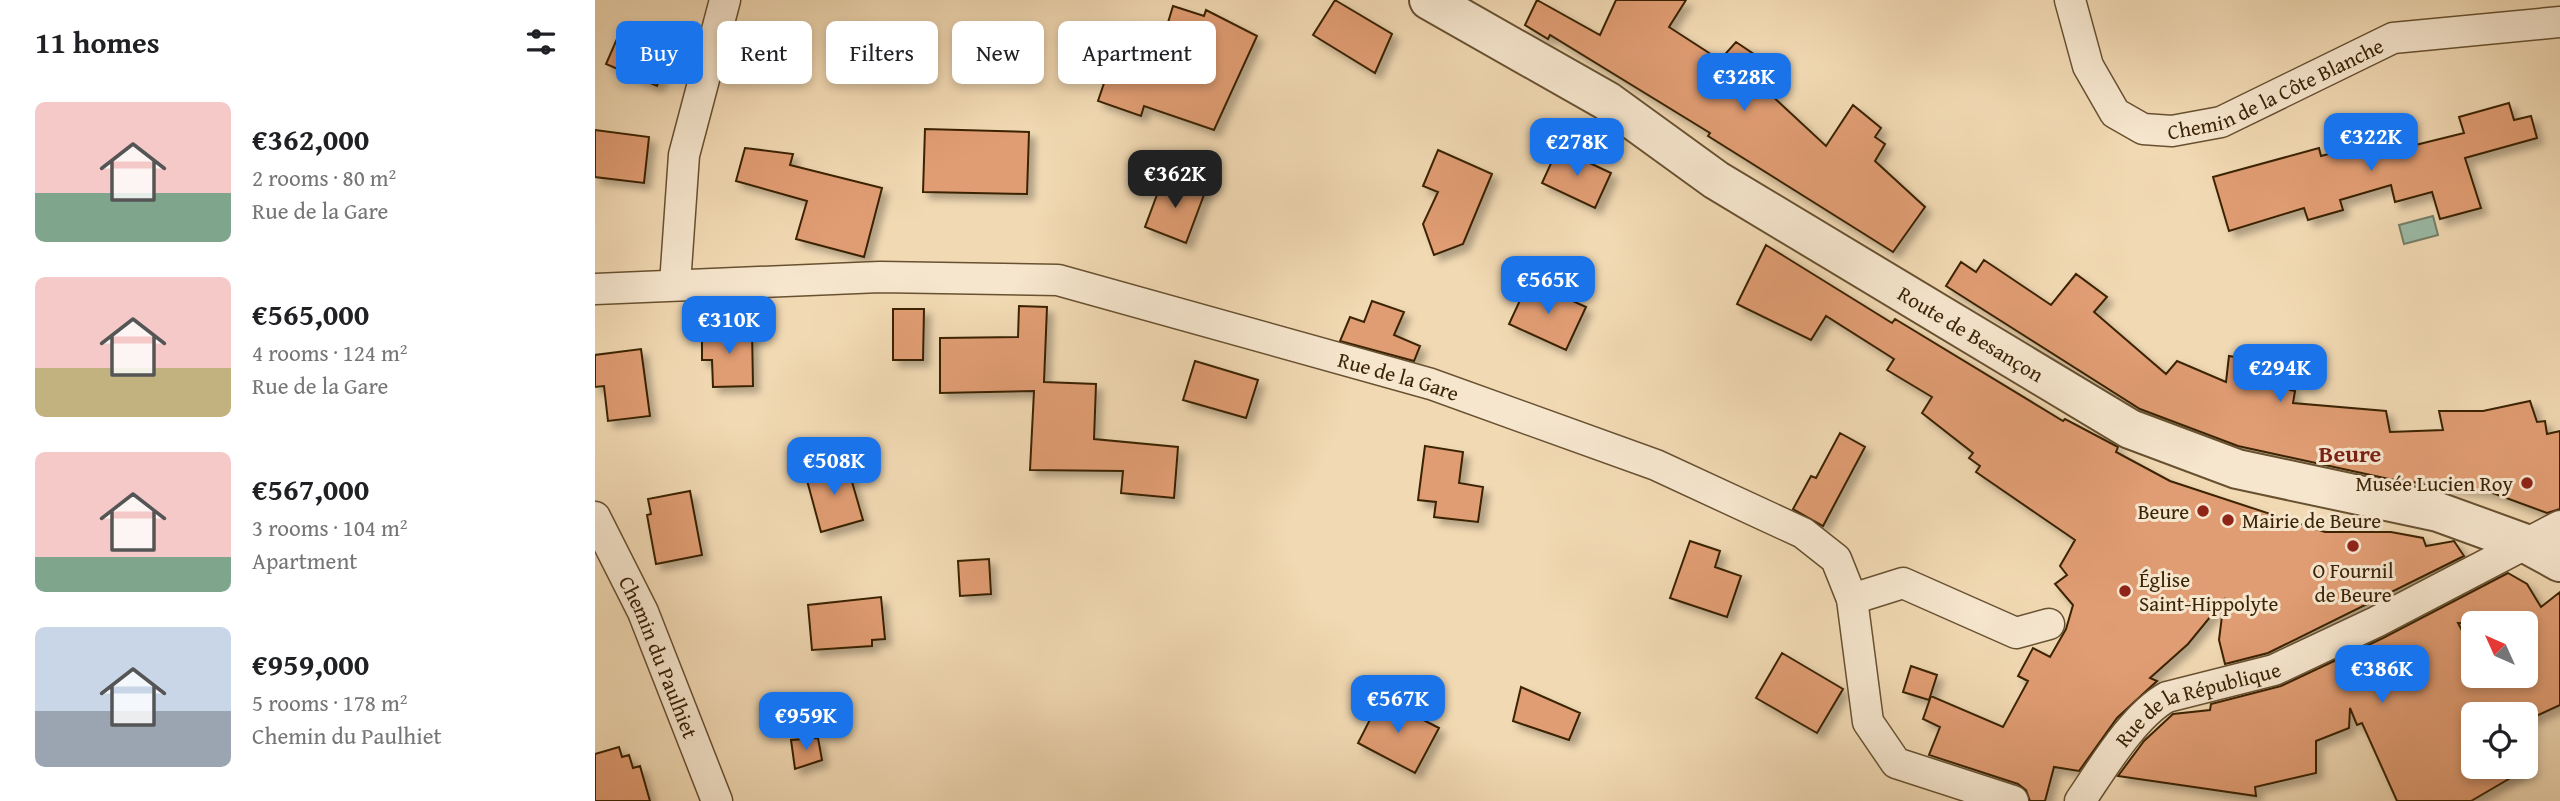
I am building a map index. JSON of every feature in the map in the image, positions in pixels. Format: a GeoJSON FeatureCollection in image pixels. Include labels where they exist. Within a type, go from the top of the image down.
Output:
{"type":"FeatureCollection","features":[{"type":"Feature","properties":{"kind":"street"},"geometry":{"type":"LineString","coordinates":[[675,284],[684,156],[725,0]]}},
{"type":"Feature","properties":{"kind":"street","name":"Route de Besançon"},"geometry":{"type":"LineString","coordinates":[[1429,0],[1607,101],[1716,180],[2130,429],[2237,469],[2438,512],[2550,544]]}},
{"type":"Feature","properties":{"kind":"street","name":"Chemin de la Côte Blanche"},"geometry":{"type":"LineString","coordinates":[[2070,0],[2088,66],[2115,113],[2143,129],[2172,131],[2221,122],[2393,38],[2560,22]]}},
{"type":"Feature","properties":{"kind":"street","name":"Rue de la Gare"},"geometry":{"type":"LineString","coordinates":[[595,289],[880,277],[1058,280],[1431,384],[1656,465],[1803,533],[1836,559],[1852,599],[1868,722],[1896,763],[2013,801]]}},
{"type":"Feature","properties":{"kind":"street","name":"Chemin du Paulhiet"},"geometry":{"type":"LineString","coordinates":[[595,517],[643,612],[717,801]]}},
{"type":"Feature","properties":{"kind":"street","name":"Rue de la République"},"geometry":{"type":"LineString","coordinates":[[2080,801],[2112,754],[2156,703],[2167,697],[2274,670],[2550,544]]}},
{"type":"Feature","properties":{"kind":"street"},"geometry":{"type":"LineString","coordinates":[[1852,599],[1903,583],[2016,633],[2049,624]]}},
{"type":"Feature","properties":{"kind":"shaded area"},"geometry":{"type":"Polygon","coordinates":[[[2433,216],[2438,235],[2404,244],[2399,225],[2433,216]]]}},
{"type":"Feature","properties":{"kind":"building"},"geometry":{"type":"Polygon","coordinates":[[[1335,0],[1392,34],[1375,73],[1313,35],[1335,0]]]}},
{"type":"Feature","properties":{"kind":"building"},"geometry":{"type":"Polygon","coordinates":[[[1537,0],[1600,35],[1616,0],[1686,0],[1669,27],[1720,60],[1736,42],[1767,63],[1754,79],[1826,146],[1853,105],[1881,128],[1875,137],[1885,144],[1875,161],[1925,207],[1893,252],[1708,136],[1710,133],[1550,35],[1548,39],[1525,25],[1537,0]]]}},
{"type":"Feature","properties":{"kind":"building"},"geometry":{"type":"Polygon","coordinates":[[[1173,6],[1204,16],[1206,10],[1257,36],[1214,130],[1144,106],[1141,116],[1098,101],[1104,84],[1216,84],[1216,21],[1168,21],[1173,6]]]}},
{"type":"Feature","properties":{"kind":"building"},"geometry":{"type":"Polygon","coordinates":[[[616,41],[616,68],[606,64],[616,41]]]}},
{"type":"Feature","properties":{"kind":"building"},"geometry":{"type":"Polygon","coordinates":[[[2509,103],[2514,120],[2531,116],[2537,138],[2465,158],[2481,208],[2440,219],[2432,192],[2395,202],[2391,185],[2340,200],[2343,210],[2308,220],[2304,208],[2229,231],[2213,177],[2319,148],[2321,156],[2380,141],[2383,153],[2464,133],[2459,117],[2509,103]]]}},
{"type":"Feature","properties":{"kind":"building"},"geometry":{"type":"Polygon","coordinates":[[[925,129],[1029,132],[1027,194],[923,192],[925,129]]]}},
{"type":"Feature","properties":{"kind":"building"},"geometry":{"type":"Polygon","coordinates":[[[595,130],[649,137],[644,183],[595,177],[595,130]]]}},
{"type":"Feature","properties":{"kind":"building"},"geometry":{"type":"Polygon","coordinates":[[[745,148],[793,154],[790,165],[882,188],[864,257],[796,239],[807,201],[736,181],[745,148]]]}},
{"type":"Feature","properties":{"kind":"building"},"geometry":{"type":"Polygon","coordinates":[[[1558,148],[1611,173],[1595,208],[1542,183],[1558,148]]]}},
{"type":"Feature","properties":{"kind":"building"},"geometry":{"type":"Polygon","coordinates":[[[1438,150],[1492,174],[1463,244],[1434,255],[1423,224],[1438,192],[1423,186],[1438,150]]]}},
{"type":"Feature","properties":{"kind":"building"},"geometry":{"type":"Polygon","coordinates":[[[1164,176],[1205,192],[1186,243],[1145,227],[1164,176]]]}},
{"type":"Feature","properties":{"kind":"building"},"geometry":{"type":"Polygon","coordinates":[[[1766,245],[1892,323],[1895,319],[2063,421],[2065,419],[2118,447],[2116,452],[2170,481],[2325,532],[2391,532],[2423,538],[2426,546],[2454,541],[2464,556],[2268,653],[2225,664],[2219,640],[2224,600],[2188,644],[2150,678],[2157,681],[2117,718],[2079,771],[2054,767],[2045,801],[2030,801],[2026,790],[2018,784],[1929,755],[1940,727],[1923,719],[1931,696],[2003,727],[2028,681],[2018,676],[2033,648],[2050,657],[2066,629],[2073,605],[2055,584],[2067,575],[2060,566],[2075,540],[1976,472],[1980,466],[1969,458],[1973,453],[1922,413],[1932,397],[1887,370],[1894,359],[1826,316],[1811,340],[1737,304],[1766,245]]]}},
{"type":"Feature","properties":{"kind":"building"},"geometry":{"type":"Polygon","coordinates":[[[1984,260],[2051,305],[2076,274],[2107,297],[2094,312],[2166,374],[2177,361],[2226,382],[2229,356],[2275,364],[2271,381],[2291,385],[2290,390],[2295,391],[2293,403],[2386,411],[2390,432],[2443,430],[2439,411],[2483,411],[2530,401],[2537,422],[2545,421],[2547,434],[2560,431],[2560,509],[2547,513],[2490,492],[2389,479],[2238,446],[2140,409],[1946,286],[1961,262],[1976,272],[1984,260]]]}},
{"type":"Feature","properties":{"kind":"building"},"geometry":{"type":"Polygon","coordinates":[[[1529,281],[1586,307],[1566,350],[1509,324],[1529,281]]]}},
{"type":"Feature","properties":{"kind":"building"},"geometry":{"type":"Polygon","coordinates":[[[1372,301],[1404,312],[1394,335],[1420,346],[1414,361],[1340,341],[1350,317],[1364,322],[1372,301]]]}},
{"type":"Feature","properties":{"kind":"building"},"geometry":{"type":"Polygon","coordinates":[[[1019,306],[1047,307],[1044,382],[1096,384],[1094,439],[1178,447],[1174,498],[1121,493],[1123,471],[1030,470],[1034,391],[940,393],[940,338],[1018,337],[1019,306]]]}},
{"type":"Feature","properties":{"kind":"building"},"geometry":{"type":"Polygon","coordinates":[[[893,309],[924,309],[923,360],[893,360],[893,309]]]}},
{"type":"Feature","properties":{"kind":"building"},"geometry":{"type":"Polygon","coordinates":[[[752,329],[753,386],[713,387],[712,360],[702,360],[702,330],[752,329]]]}},
{"type":"Feature","properties":{"kind":"building"},"geometry":{"type":"Polygon","coordinates":[[[641,349],[650,416],[608,421],[604,386],[595,387],[595,355],[641,349]]]}},
{"type":"Feature","properties":{"kind":"building"},"geometry":{"type":"Polygon","coordinates":[[[1195,361],[1258,380],[1246,418],[1183,400],[1195,361]]]}},
{"type":"Feature","properties":{"kind":"building"},"geometry":{"type":"Polygon","coordinates":[[[1840,433],[1865,447],[1823,526],[1793,509],[1811,476],[1816,478],[1840,433]]]}},
{"type":"Feature","properties":{"kind":"building"},"geometry":{"type":"Polygon","coordinates":[[[1425,446],[1463,452],[1459,483],[1483,487],[1478,522],[1434,517],[1436,502],[1418,500],[1425,446]]]}},
{"type":"Feature","properties":{"kind":"building"},"geometry":{"type":"Polygon","coordinates":[[[846,461],[863,520],[821,532],[805,473],[846,461]]]}},
{"type":"Feature","properties":{"kind":"building"},"geometry":{"type":"Polygon","coordinates":[[[690,491],[702,555],[656,564],[647,515],[651,514],[648,499],[690,491]]]}},
{"type":"Feature","properties":{"kind":"building"},"geometry":{"type":"Polygon","coordinates":[[[1690,541],[1720,551],[1715,567],[1741,576],[1727,617],[1670,598],[1690,541]]]}},
{"type":"Feature","properties":{"kind":"building"},"geometry":{"type":"Polygon","coordinates":[[[989,559],[991,594],[960,596],[958,561],[989,559]]]}},
{"type":"Feature","properties":{"kind":"building"},"geometry":{"type":"Polygon","coordinates":[[[2508,573],[2527,584],[2541,607],[2560,592],[2560,705],[2538,715],[2538,702],[2461,702],[2461,779],[2509,779],[2471,801],[2397,801],[2362,723],[2357,725],[2350,708],[2349,728],[2316,741],[2316,773],[2255,787],[2256,796],[2118,776],[2144,741],[2173,714],[2210,710],[2211,704],[2281,686],[2383,638],[2508,573]]]}},
{"type":"Feature","properties":{"kind":"building"},"geometry":{"type":"Polygon","coordinates":[[[881,597],[885,639],[872,640],[872,646],[812,650],[808,605],[881,597]]]}},
{"type":"Feature","properties":{"kind":"building"},"geometry":{"type":"Polygon","coordinates":[[[1782,653],[1843,689],[1817,733],[1756,698],[1782,653]]]}},
{"type":"Feature","properties":{"kind":"building"},"geometry":{"type":"Polygon","coordinates":[[[1911,666],[1937,675],[1929,700],[1903,692],[1911,666]]]}},
{"type":"Feature","properties":{"kind":"building"},"geometry":{"type":"Polygon","coordinates":[[[1521,687],[1580,713],[1569,740],[1513,721],[1521,687]]]}},
{"type":"Feature","properties":{"kind":"building"},"geometry":{"type":"Polygon","coordinates":[[[1381,698],[1439,728],[1415,773],[1358,743],[1381,698]]]}},
{"type":"Feature","properties":{"kind":"building"},"geometry":{"type":"Polygon","coordinates":[[[818,738],[822,760],[795,769],[791,740],[818,738]]]}},
{"type":"Feature","properties":{"kind":"building"},"geometry":{"type":"Polygon","coordinates":[[[619,747],[622,757],[629,755],[633,768],[640,766],[650,801],[595,801],[595,754],[619,747]]]}},
{"type":"Feature","properties":{"kind":"place","name":"Musée Lucien Roy"},"geometry":{"type":"Point","coordinates":[2527,483]}},
{"type":"Feature","properties":{"kind":"place","name":"Beure"},"geometry":{"type":"Point","coordinates":[2203,511]}},
{"type":"Feature","properties":{"kind":"place","name":"Mairie de Beure"},"geometry":{"type":"Point","coordinates":[2228,520]}},
{"type":"Feature","properties":{"kind":"place","name":"O Fournil de Beure"},"geometry":{"type":"Point","coordinates":[2353,546]}},
{"type":"Feature","properties":{"kind":"place","name":"Église Saint-Hippolyte"},"geometry":{"type":"Point","coordinates":[2125,591]}},
{"type":"Feature","properties":{"kind":"district","name":"Beure"},"geometry":{"type":"Point","coordinates":[2350,453]}}]}
